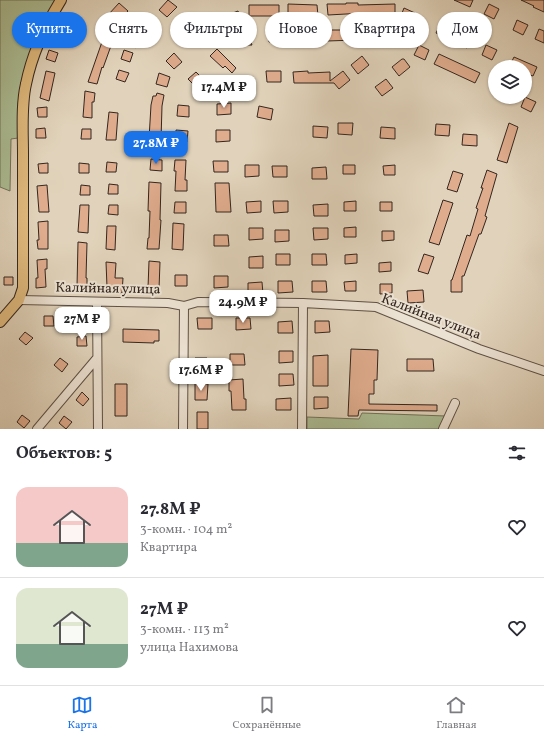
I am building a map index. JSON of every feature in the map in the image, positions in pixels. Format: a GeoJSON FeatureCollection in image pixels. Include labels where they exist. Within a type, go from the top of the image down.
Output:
{"type":"FeatureCollection","features":[{"type":"Feature","properties":{"kind":"main road"},"geometry":{"type":"LineString","coordinates":[[0,322],[19,300],[23,288],[23,150],[25,86],[38,42],[48,21],[61,0]]}},
{"type":"Feature","properties":{"kind":"street","name":"Калийная улица"},"geometry":{"type":"LineString","coordinates":[[19,300],[168,302],[184,306],[198,302],[303,303],[376,307],[479,349],[544,371]]}},
{"type":"Feature","properties":{"kind":"street"},"geometry":{"type":"LineString","coordinates":[[97,302],[98,429]]}},
{"type":"Feature","properties":{"kind":"street"},"geometry":{"type":"LineString","coordinates":[[302,429],[303,303]]}},
{"type":"Feature","properties":{"kind":"street"},"geometry":{"type":"LineString","coordinates":[[183,429],[184,306]]}},
{"type":"Feature","properties":{"kind":"street"},"geometry":{"type":"LineString","coordinates":[[37,429],[98,358]]}},
{"type":"Feature","properties":{"kind":"street"},"geometry":{"type":"LineString","coordinates":[[443,429],[455,404]]}},
{"type":"Feature","properties":{"kind":"green space"},"geometry":{"type":"Polygon","coordinates":[[[0,0],[60,0],[52,12],[12,12],[12,48],[33,48],[20,88],[18,138],[11,139],[10,191],[0,187],[0,0]]]}},
{"type":"Feature","properties":{"kind":"green space"},"geometry":{"type":"Polygon","coordinates":[[[362,413],[446,416],[439,429],[307,429],[307,417],[359,419],[362,413]]]}},
{"type":"Feature","properties":{"kind":"building"},"geometry":{"type":"Polygon","coordinates":[[[168,0],[177,7],[170,12],[167,17],[159,10],[168,0]]]}},
{"type":"Feature","properties":{"kind":"building"},"geometry":{"type":"Polygon","coordinates":[[[454,0],[473,0],[470,7],[454,0]]]}},
{"type":"Feature","properties":{"kind":"building"},"geometry":{"type":"Polygon","coordinates":[[[521,0],[544,0],[544,12],[533,7],[534,6],[521,0]]]}},
{"type":"Feature","properties":{"kind":"building"},"geometry":{"type":"Polygon","coordinates":[[[119,3],[128,11],[127,12],[111,12],[119,3]]]}},
{"type":"Feature","properties":{"kind":"building"},"geometry":{"type":"Polygon","coordinates":[[[288,4],[317,5],[318,12],[288,12],[288,4]]]}},
{"type":"Feature","properties":{"kind":"building"},"geometry":{"type":"Polygon","coordinates":[[[327,4],[395,4],[395,12],[340,12],[340,14],[332,15],[332,12],[328,12],[327,4]]]}},
{"type":"Feature","properties":{"kind":"building"},"geometry":{"type":"Polygon","coordinates":[[[489,4],[499,9],[494,19],[492,18],[492,12],[485,12],[489,4]]]}},
{"type":"Feature","properties":{"kind":"building"},"geometry":{"type":"Polygon","coordinates":[[[249,5],[279,5],[279,12],[265,12],[265,16],[257,16],[257,12],[249,12],[249,5]]]}},
{"type":"Feature","properties":{"kind":"building"},"geometry":{"type":"Polygon","coordinates":[[[404,8],[413,12],[402,12],[404,8]]]}},
{"type":"Feature","properties":{"kind":"building"},"geometry":{"type":"Polygon","coordinates":[[[517,20],[528,25],[523,35],[513,30],[517,20]]]}},
{"type":"Feature","properties":{"kind":"building"},"geometry":{"type":"Polygon","coordinates":[[[539,29],[544,31],[544,43],[535,39],[539,29]]]}},
{"type":"Feature","properties":{"kind":"building"},"geometry":{"type":"Polygon","coordinates":[[[332,30],[340,30],[340,41],[332,41],[332,30]]]}},
{"type":"Feature","properties":{"kind":"building"},"geometry":{"type":"Polygon","coordinates":[[[100,48],[110,48],[97,84],[88,82],[100,48]]]}},
{"type":"Feature","properties":{"kind":"building"},"geometry":{"type":"Polygon","coordinates":[[[418,48],[425,48],[429,50],[425,60],[414,55],[418,48]]]}},
{"type":"Feature","properties":{"kind":"building"},"geometry":{"type":"Polygon","coordinates":[[[485,48],[492,48],[497,50],[492,60],[482,55],[485,48]]]}},
{"type":"Feature","properties":{"kind":"building"},"geometry":{"type":"Polygon","coordinates":[[[217,49],[236,68],[232,73],[225,66],[223,68],[210,56],[217,49]]]}},
{"type":"Feature","properties":{"kind":"building"},"geometry":{"type":"Polygon","coordinates":[[[49,50],[58,53],[55,62],[46,59],[49,50]]]}},
{"type":"Feature","properties":{"kind":"building"},"geometry":{"type":"Polygon","coordinates":[[[124,50],[133,53],[130,62],[121,59],[124,50]]]}},
{"type":"Feature","properties":{"kind":"building"},"geometry":{"type":"Polygon","coordinates":[[[174,53],[182,62],[174,69],[166,61],[174,53]]]}},
{"type":"Feature","properties":{"kind":"building"},"geometry":{"type":"Polygon","coordinates":[[[439,54],[480,73],[475,83],[434,64],[439,54]]]}},
{"type":"Feature","properties":{"kind":"building"},"geometry":{"type":"Polygon","coordinates":[[[362,56],[369,65],[358,74],[351,65],[362,56]]]}},
{"type":"Feature","properties":{"kind":"building"},"geometry":{"type":"Polygon","coordinates":[[[514,57],[521,60],[512,60],[514,57]]]}},
{"type":"Feature","properties":{"kind":"building"},"geometry":{"type":"Polygon","coordinates":[[[404,59],[410,67],[399,76],[392,67],[404,59]]]}},
{"type":"Feature","properties":{"kind":"building"},"geometry":{"type":"Polygon","coordinates":[[[532,65],[537,67],[532,76],[532,65]]]}},
{"type":"Feature","properties":{"kind":"building"},"geometry":{"type":"Polygon","coordinates":[[[119,70],[129,73],[125,82],[116,79],[119,70]]]}},
{"type":"Feature","properties":{"kind":"building"},"geometry":{"type":"Polygon","coordinates":[[[46,71],[55,73],[49,101],[40,98],[46,71]]]}},
{"type":"Feature","properties":{"kind":"building"},"geometry":{"type":"Polygon","coordinates":[[[266,71],[281,71],[281,82],[267,82],[266,71]]]}},
{"type":"Feature","properties":{"kind":"building"},"geometry":{"type":"Polygon","coordinates":[[[308,71],[308,73],[330,72],[330,81],[343,71],[350,80],[339,89],[334,83],[294,83],[293,72],[308,71]]]}},
{"type":"Feature","properties":{"kind":"building"},"geometry":{"type":"Polygon","coordinates":[[[196,72],[204,80],[196,87],[188,79],[196,72]]]}},
{"type":"Feature","properties":{"kind":"building"},"geometry":{"type":"Polygon","coordinates":[[[159,73],[170,77],[167,87],[156,84],[159,73]]]}},
{"type":"Feature","properties":{"kind":"building"},"geometry":{"type":"Polygon","coordinates":[[[386,79],[393,88],[382,96],[375,87],[386,79]]]}},
{"type":"Feature","properties":{"kind":"building"},"geometry":{"type":"Polygon","coordinates":[[[85,91],[95,93],[94,102],[92,102],[92,118],[83,117],[85,91]]]}},
{"type":"Feature","properties":{"kind":"building"},"geometry":{"type":"Polygon","coordinates":[[[157,93],[164,95],[162,106],[161,140],[149,139],[151,105],[153,96],[156,96],[157,93]]]}},
{"type":"Feature","properties":{"kind":"building"},"geometry":{"type":"Polygon","coordinates":[[[532,100],[536,102],[531,112],[521,107],[522,104],[532,104],[532,100]]]}},
{"type":"Feature","properties":{"kind":"building"},"geometry":{"type":"Polygon","coordinates":[[[231,103],[231,114],[217,115],[217,104],[231,103]]]}},
{"type":"Feature","properties":{"kind":"building"},"geometry":{"type":"Polygon","coordinates":[[[178,105],[189,106],[189,117],[177,116],[178,105]]]}},
{"type":"Feature","properties":{"kind":"building"},"geometry":{"type":"Polygon","coordinates":[[[259,106],[273,109],[271,120],[257,117],[259,106]]]}},
{"type":"Feature","properties":{"kind":"building"},"geometry":{"type":"Polygon","coordinates":[[[47,107],[47,117],[38,117],[37,108],[47,107]]]}},
{"type":"Feature","properties":{"kind":"building"},"geometry":{"type":"Polygon","coordinates":[[[109,112],[118,113],[116,140],[106,140],[109,112]]]}},
{"type":"Feature","properties":{"kind":"building"},"geometry":{"type":"Polygon","coordinates":[[[338,123],[353,123],[352,135],[338,134],[338,123]]]}},
{"type":"Feature","properties":{"kind":"building"},"geometry":{"type":"Polygon","coordinates":[[[509,123],[518,127],[507,163],[497,160],[509,123]]]}},
{"type":"Feature","properties":{"kind":"building"},"geometry":{"type":"Polygon","coordinates":[[[436,124],[450,125],[449,136],[435,135],[436,124]]]}},
{"type":"Feature","properties":{"kind":"building"},"geometry":{"type":"Polygon","coordinates":[[[313,126],[328,127],[327,138],[313,137],[313,126]]]}},
{"type":"Feature","properties":{"kind":"building"},"geometry":{"type":"Polygon","coordinates":[[[381,127],[395,128],[395,139],[380,138],[381,127]]]}},
{"type":"Feature","properties":{"kind":"building"},"geometry":{"type":"Polygon","coordinates":[[[45,128],[46,138],[36,138],[36,129],[45,128]]]}},
{"type":"Feature","properties":{"kind":"building"},"geometry":{"type":"Polygon","coordinates":[[[82,129],[91,129],[91,139],[81,139],[82,129]]]}},
{"type":"Feature","properties":{"kind":"building"},"geometry":{"type":"Polygon","coordinates":[[[176,130],[188,131],[187,142],[176,141],[176,130]]]}},
{"type":"Feature","properties":{"kind":"building"},"geometry":{"type":"Polygon","coordinates":[[[216,130],[230,130],[230,141],[216,142],[216,130]]]}},
{"type":"Feature","properties":{"kind":"building"},"geometry":{"type":"Polygon","coordinates":[[[463,134],[477,135],[477,146],[462,145],[463,134]]]}},
{"type":"Feature","properties":{"kind":"building"},"geometry":{"type":"Polygon","coordinates":[[[151,159],[162,160],[162,171],[150,170],[151,159]]]}},
{"type":"Feature","properties":{"kind":"building"},"geometry":{"type":"Polygon","coordinates":[[[175,160],[186,160],[185,180],[187,180],[187,191],[175,191],[175,160]]]}},
{"type":"Feature","properties":{"kind":"building"},"geometry":{"type":"Polygon","coordinates":[[[213,161],[228,161],[228,172],[214,172],[213,161]]]}},
{"type":"Feature","properties":{"kind":"building"},"geometry":{"type":"Polygon","coordinates":[[[107,162],[117,163],[116,172],[106,172],[107,162]]]}},
{"type":"Feature","properties":{"kind":"building"},"geometry":{"type":"Polygon","coordinates":[[[48,163],[48,173],[39,173],[38,164],[48,163]]]}},
{"type":"Feature","properties":{"kind":"building"},"geometry":{"type":"Polygon","coordinates":[[[79,163],[89,164],[89,173],[79,173],[79,163]]]}},
{"type":"Feature","properties":{"kind":"building"},"geometry":{"type":"Polygon","coordinates":[[[245,165],[259,165],[259,176],[245,177],[245,165]]]}},
{"type":"Feature","properties":{"kind":"building"},"geometry":{"type":"Polygon","coordinates":[[[343,165],[355,165],[355,174],[343,174],[343,165]]]}},
{"type":"Feature","properties":{"kind":"building"},"geometry":{"type":"Polygon","coordinates":[[[395,165],[395,175],[384,175],[383,166],[395,165]]]}},
{"type":"Feature","properties":{"kind":"building"},"geometry":{"type":"Polygon","coordinates":[[[272,166],[287,166],[287,177],[273,177],[272,166]]]}},
{"type":"Feature","properties":{"kind":"building"},"geometry":{"type":"Polygon","coordinates":[[[326,167],[327,179],[312,179],[312,168],[326,167]]]}},
{"type":"Feature","properties":{"kind":"building"},"geometry":{"type":"Polygon","coordinates":[[[487,170],[497,174],[485,216],[487,217],[481,234],[479,234],[464,276],[462,276],[462,292],[451,292],[451,280],[467,235],[470,236],[478,209],[476,208],[483,188],[481,188],[487,170]]]}},
{"type":"Feature","properties":{"kind":"building"},"geometry":{"type":"Polygon","coordinates":[[[453,171],[463,174],[457,192],[447,189],[453,171]]]}},
{"type":"Feature","properties":{"kind":"building"},"geometry":{"type":"Polygon","coordinates":[[[149,182],[161,183],[159,249],[147,249],[150,211],[148,211],[149,182]]]}},
{"type":"Feature","properties":{"kind":"building"},"geometry":{"type":"Polygon","coordinates":[[[215,183],[229,183],[231,212],[216,212],[215,183]]]}},
{"type":"Feature","properties":{"kind":"building"},"geometry":{"type":"Polygon","coordinates":[[[109,184],[118,185],[118,194],[108,194],[109,184]]]}},
{"type":"Feature","properties":{"kind":"building"},"geometry":{"type":"Polygon","coordinates":[[[47,185],[49,212],[39,212],[37,186],[47,185]]]}},
{"type":"Feature","properties":{"kind":"building"},"geometry":{"type":"Polygon","coordinates":[[[81,185],[90,186],[90,195],[80,195],[81,185]]]}},
{"type":"Feature","properties":{"kind":"building"},"geometry":{"type":"Polygon","coordinates":[[[443,200],[453,203],[439,245],[429,242],[443,200]]]}},
{"type":"Feature","properties":{"kind":"building"},"geometry":{"type":"Polygon","coordinates":[[[261,201],[261,212],[247,213],[246,202],[261,201]]]}},
{"type":"Feature","properties":{"kind":"building"},"geometry":{"type":"Polygon","coordinates":[[[273,201],[288,201],[288,212],[274,213],[273,201]]]}},
{"type":"Feature","properties":{"kind":"building"},"geometry":{"type":"Polygon","coordinates":[[[356,201],[356,211],[344,211],[344,202],[356,201]]]}},
{"type":"Feature","properties":{"kind":"building"},"geometry":{"type":"Polygon","coordinates":[[[175,202],[186,202],[186,213],[174,213],[175,202]]]}},
{"type":"Feature","properties":{"kind":"building"},"geometry":{"type":"Polygon","coordinates":[[[380,202],[392,202],[392,211],[380,211],[380,202]]]}},
{"type":"Feature","properties":{"kind":"building"},"geometry":{"type":"Polygon","coordinates":[[[328,204],[328,216],[314,216],[313,205],[328,204]]]}},
{"type":"Feature","properties":{"kind":"building"},"geometry":{"type":"Polygon","coordinates":[[[80,205],[89,205],[88,233],[78,232],[80,205]]]}},
{"type":"Feature","properties":{"kind":"building"},"geometry":{"type":"Polygon","coordinates":[[[109,205],[118,205],[118,215],[108,214],[109,205]]]}},
{"type":"Feature","properties":{"kind":"building"},"geometry":{"type":"Polygon","coordinates":[[[48,221],[48,249],[38,249],[38,222],[48,221]]]}},
{"type":"Feature","properties":{"kind":"building"},"geometry":{"type":"Polygon","coordinates":[[[173,223],[184,224],[183,250],[172,249],[173,223]]]}},
{"type":"Feature","properties":{"kind":"building"},"geometry":{"type":"Polygon","coordinates":[[[107,226],[116,226],[115,250],[106,249],[107,226]]]}},
{"type":"Feature","properties":{"kind":"building"},"geometry":{"type":"Polygon","coordinates":[[[356,227],[356,237],[344,237],[344,228],[356,227]]]}},
{"type":"Feature","properties":{"kind":"building"},"geometry":{"type":"Polygon","coordinates":[[[249,228],[263,228],[263,239],[249,240],[249,228]]]}},
{"type":"Feature","properties":{"kind":"building"},"geometry":{"type":"Polygon","coordinates":[[[313,228],[328,228],[328,239],[314,240],[313,228]]]}},
{"type":"Feature","properties":{"kind":"building"},"geometry":{"type":"Polygon","coordinates":[[[275,230],[289,230],[289,241],[275,242],[275,230]]]}},
{"type":"Feature","properties":{"kind":"building"},"geometry":{"type":"Polygon","coordinates":[[[382,231],[394,231],[394,240],[382,241],[382,231]]]}},
{"type":"Feature","properties":{"kind":"building"},"geometry":{"type":"Polygon","coordinates":[[[214,235],[228,235],[229,246],[214,246],[214,235]]]}},
{"type":"Feature","properties":{"kind":"building"},"geometry":{"type":"Polygon","coordinates":[[[78,242],[87,243],[87,288],[77,287],[78,242]]]}},
{"type":"Feature","properties":{"kind":"building"},"geometry":{"type":"Polygon","coordinates":[[[276,254],[290,254],[290,265],[276,265],[276,254]]]}},
{"type":"Feature","properties":{"kind":"building"},"geometry":{"type":"Polygon","coordinates":[[[312,254],[326,254],[327,265],[312,265],[312,254]]]}},
{"type":"Feature","properties":{"kind":"building"},"geometry":{"type":"Polygon","coordinates":[[[357,254],[357,263],[345,264],[345,255],[357,254]]]}},
{"type":"Feature","properties":{"kind":"building"},"geometry":{"type":"Polygon","coordinates":[[[424,254],[434,257],[428,274],[418,271],[424,254]]]}},
{"type":"Feature","properties":{"kind":"building"},"geometry":{"type":"Polygon","coordinates":[[[263,256],[263,268],[249,268],[249,257],[263,256]]]}},
{"type":"Feature","properties":{"kind":"building"},"geometry":{"type":"Polygon","coordinates":[[[47,259],[47,269],[45,269],[46,287],[36,288],[36,278],[38,278],[37,260],[47,259]]]}},
{"type":"Feature","properties":{"kind":"building"},"geometry":{"type":"Polygon","coordinates":[[[149,261],[160,262],[159,289],[148,288],[149,261]]]}},
{"type":"Feature","properties":{"kind":"building"},"geometry":{"type":"Polygon","coordinates":[[[106,262],[116,263],[115,278],[123,278],[122,293],[112,293],[112,287],[107,287],[106,262]]]}},
{"type":"Feature","properties":{"kind":"building"},"geometry":{"type":"Polygon","coordinates":[[[391,262],[391,271],[379,272],[379,263],[391,262]]]}},
{"type":"Feature","properties":{"kind":"building"},"geometry":{"type":"Polygon","coordinates":[[[175,275],[187,275],[187,286],[175,286],[175,275]]]}},
{"type":"Feature","properties":{"kind":"building"},"geometry":{"type":"Polygon","coordinates":[[[214,276],[228,276],[228,287],[214,288],[214,276]]]}},
{"type":"Feature","properties":{"kind":"building"},"geometry":{"type":"Polygon","coordinates":[[[4,277],[13,277],[13,285],[4,285],[4,277]]]}},
{"type":"Feature","properties":{"kind":"building"},"geometry":{"type":"Polygon","coordinates":[[[278,281],[292,281],[293,292],[278,293],[278,281]]]}},
{"type":"Feature","properties":{"kind":"building"},"geometry":{"type":"Polygon","coordinates":[[[312,281],[326,281],[327,292],[312,292],[312,281]]]}},
{"type":"Feature","properties":{"kind":"building"},"geometry":{"type":"Polygon","coordinates":[[[356,281],[356,291],[345,291],[344,282],[356,281]]]}},
{"type":"Feature","properties":{"kind":"building"},"geometry":{"type":"Polygon","coordinates":[[[262,282],[263,294],[248,294],[248,283],[262,282]]]}},
{"type":"Feature","properties":{"kind":"building"},"geometry":{"type":"Polygon","coordinates":[[[380,284],[392,284],[392,293],[380,294],[380,284]]]}},
{"type":"Feature","properties":{"kind":"building"},"geometry":{"type":"Polygon","coordinates":[[[423,290],[424,302],[408,303],[407,291],[423,290]]]}},
{"type":"Feature","properties":{"kind":"building"},"geometry":{"type":"Polygon","coordinates":[[[44,316],[53,316],[54,326],[44,326],[44,316]]]}},
{"type":"Feature","properties":{"kind":"building"},"geometry":{"type":"Polygon","coordinates":[[[197,318],[212,318],[212,329],[198,329],[197,318]]]}},
{"type":"Feature","properties":{"kind":"building"},"geometry":{"type":"Polygon","coordinates":[[[236,318],[250,318],[251,329],[236,330],[236,318]]]}},
{"type":"Feature","properties":{"kind":"building"},"geometry":{"type":"Polygon","coordinates":[[[292,321],[293,333],[278,333],[278,322],[292,321]]]}},
{"type":"Feature","properties":{"kind":"building"},"geometry":{"type":"Polygon","coordinates":[[[315,321],[329,321],[330,332],[315,333],[315,321]]]}},
{"type":"Feature","properties":{"kind":"building"},"geometry":{"type":"Polygon","coordinates":[[[123,329],[159,330],[159,341],[154,341],[154,343],[123,342],[123,329]]]}},
{"type":"Feature","properties":{"kind":"building"},"geometry":{"type":"Polygon","coordinates":[[[25,332],[33,338],[26,345],[19,339],[25,332]]]}},
{"type":"Feature","properties":{"kind":"building"},"geometry":{"type":"Polygon","coordinates":[[[86,336],[87,346],[77,346],[77,337],[86,336]]]}},
{"type":"Feature","properties":{"kind":"building"},"geometry":{"type":"Polygon","coordinates":[[[351,349],[378,350],[377,380],[374,380],[374,394],[369,394],[369,404],[437,405],[437,411],[359,410],[358,416],[348,416],[351,349]]]}},
{"type":"Feature","properties":{"kind":"building"},"geometry":{"type":"Polygon","coordinates":[[[279,351],[293,351],[293,362],[279,363],[279,351]]]}},
{"type":"Feature","properties":{"kind":"building"},"geometry":{"type":"Polygon","coordinates":[[[230,354],[244,354],[245,365],[230,365],[230,354]]]}},
{"type":"Feature","properties":{"kind":"building"},"geometry":{"type":"Polygon","coordinates":[[[328,355],[328,386],[313,386],[313,356],[328,355]]]}},
{"type":"Feature","properties":{"kind":"building"},"geometry":{"type":"Polygon","coordinates":[[[60,358],[68,364],[62,372],[54,365],[60,358]]]}},
{"type":"Feature","properties":{"kind":"building"},"geometry":{"type":"Polygon","coordinates":[[[195,358],[207,358],[207,367],[195,367],[195,358]]]}},
{"type":"Feature","properties":{"kind":"building"},"geometry":{"type":"Polygon","coordinates":[[[407,359],[433,359],[434,371],[407,371],[407,359]]]}},
{"type":"Feature","properties":{"kind":"building"},"geometry":{"type":"Polygon","coordinates":[[[279,374],[293,374],[294,385],[279,386],[279,374]]]}},
{"type":"Feature","properties":{"kind":"building"},"geometry":{"type":"Polygon","coordinates":[[[243,379],[246,410],[232,410],[229,380],[243,379]]]}},
{"type":"Feature","properties":{"kind":"building"},"geometry":{"type":"Polygon","coordinates":[[[195,383],[208,384],[207,400],[195,400],[195,383]]]}},
{"type":"Feature","properties":{"kind":"building"},"geometry":{"type":"Polygon","coordinates":[[[115,384],[127,384],[127,416],[115,416],[115,384]]]}},
{"type":"Feature","properties":{"kind":"building"},"geometry":{"type":"Polygon","coordinates":[[[82,392],[89,399],[83,406],[76,400],[82,392]]]}},
{"type":"Feature","properties":{"kind":"building"},"geometry":{"type":"Polygon","coordinates":[[[314,397],[328,397],[328,408],[314,409],[314,397]]]}},
{"type":"Feature","properties":{"kind":"building"},"geometry":{"type":"Polygon","coordinates":[[[291,398],[291,410],[276,410],[276,399],[291,398]]]}},
{"type":"Feature","properties":{"kind":"building"},"geometry":{"type":"Polygon","coordinates":[[[197,412],[208,412],[208,429],[197,429],[197,412]]]}},
{"type":"Feature","properties":{"kind":"building"},"geometry":{"type":"Polygon","coordinates":[[[22,415],[30,421],[24,428],[17,422],[22,415]]]}},
{"type":"Feature","properties":{"kind":"building"},"geometry":{"type":"Polygon","coordinates":[[[64,416],[72,422],[66,429],[59,423],[64,416]]]}}]}
